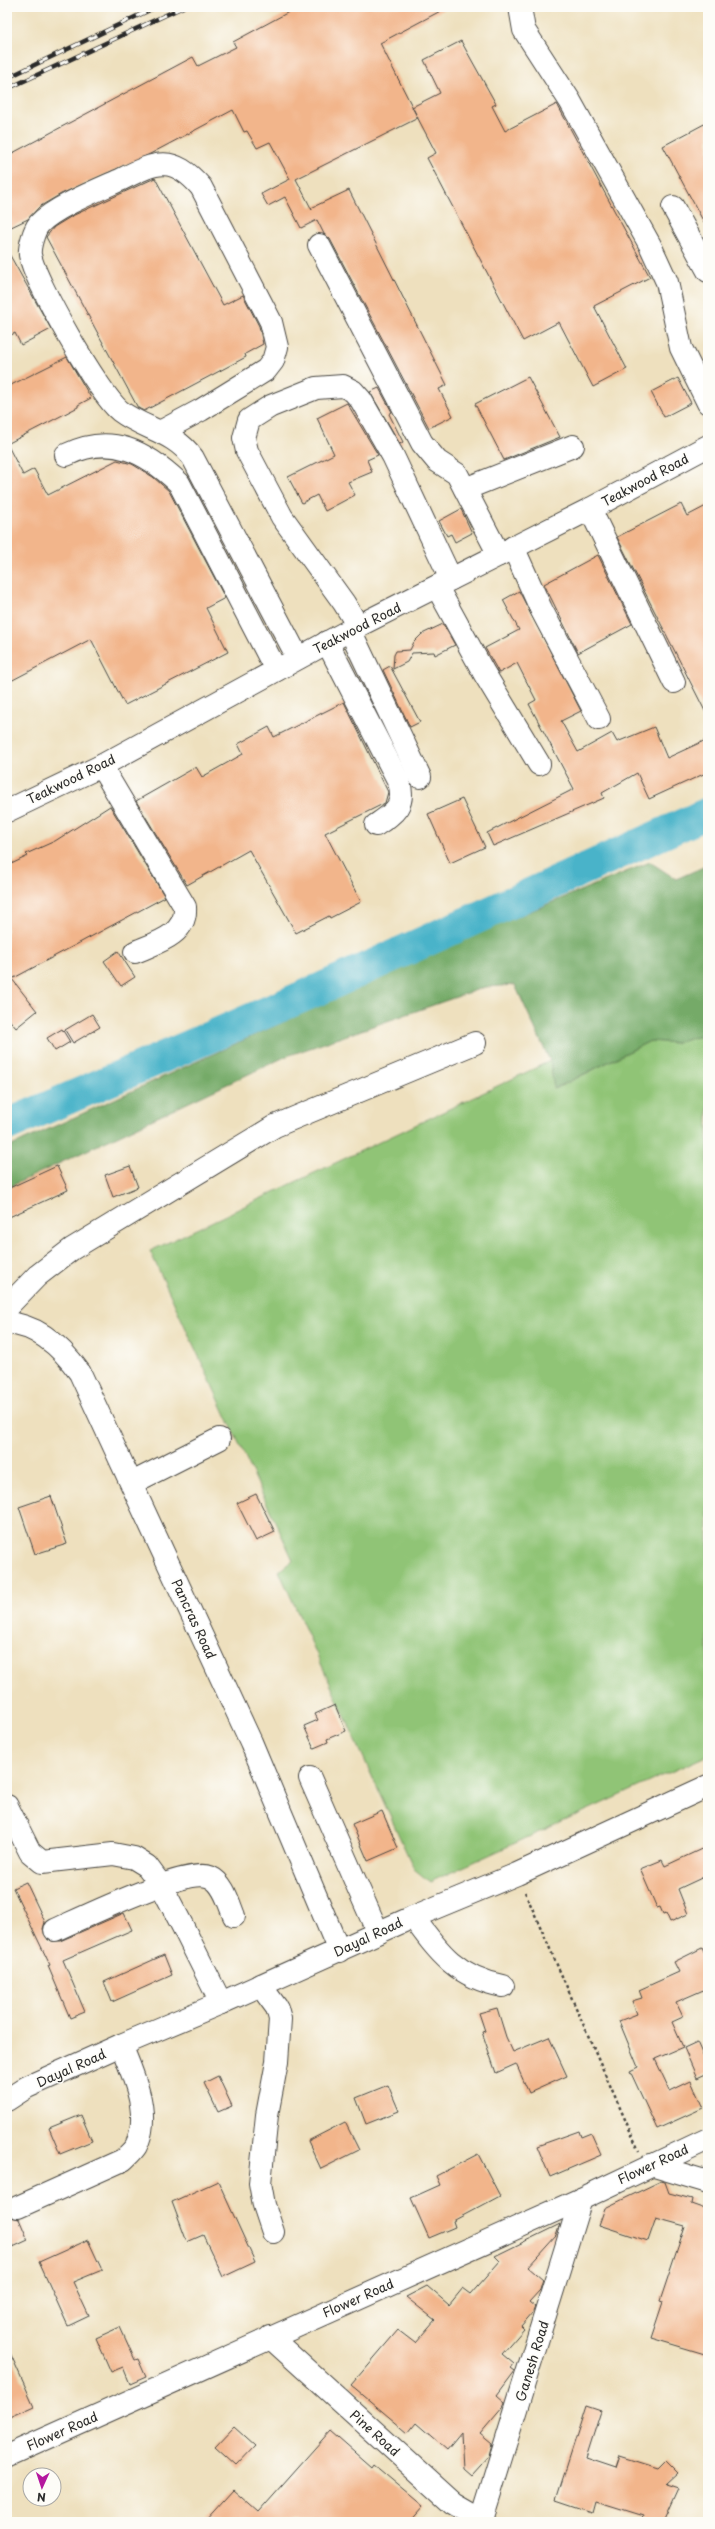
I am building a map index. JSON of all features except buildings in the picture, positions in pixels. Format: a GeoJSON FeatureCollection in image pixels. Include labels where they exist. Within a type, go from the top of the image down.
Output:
{"type":"FeatureCollection","features":[{"type":"Feature","properties":{"kind":"street"},"geometry":{"type":"LineString","coordinates":[[520,7],[524,30],[570,101],[650,245],[667,282],[682,348],[708,403]]}},
{"type":"Feature","properties":{"kind":"street"},"geometry":{"type":"LineString","coordinates":[[160,432],[201,410],[266,370],[273,361],[278,347],[272,322],[201,187],[187,171],[165,163],[141,169],[56,212],[39,224],[33,235],[30,253],[38,280],[104,394],[120,411],[182,444],[193,458],[298,658]]}},
{"type":"Feature","properties":{"kind":"street"},"geometry":{"type":"LineString","coordinates":[[673,207],[708,271]]}},
{"type":"Feature","properties":{"kind":"street"},"geometry":{"type":"LineString","coordinates":[[319,245],[422,443],[437,461],[456,474],[506,551],[541,609],[599,719]]}},
{"type":"Feature","properties":{"kind":"street"},"geometry":{"type":"LineString","coordinates":[[420,777],[344,603],[282,517],[247,451],[244,438],[249,420],[271,406],[316,388],[343,386],[353,391],[361,400],[393,456],[444,583],[484,672],[539,764]]}},
{"type":"Feature","properties":{"kind":"street"},"geometry":{"type":"LineString","coordinates":[[66,455],[93,445],[128,449],[154,461],[179,483],[276,670]]}},
{"type":"Feature","properties":{"kind":"street"},"geometry":{"type":"LineString","coordinates":[[465,489],[573,446]]}},
{"type":"Feature","properties":{"kind":"street","name":"Teakwood Road"},"geometry":{"type":"LineString","coordinates":[[7,811],[101,766],[327,642],[590,509],[708,446]]}},
{"type":"Feature","properties":{"kind":"street"},"geometry":{"type":"LineString","coordinates":[[590,509],[674,682]]}},
{"type":"Feature","properties":{"kind":"street"},"geometry":{"type":"LineString","coordinates":[[327,642],[399,782],[402,793],[402,801],[393,813],[376,825]]}},
{"type":"Feature","properties":{"kind":"street"},"geometry":{"type":"LineString","coordinates":[[101,766],[185,907],[186,916],[182,926],[167,938],[134,952]]}},
{"type":"Feature","properties":{"kind":"street"},"geometry":{"type":"LineString","coordinates":[[7,1307],[37,1276],[72,1249],[275,1126],[475,1043]]}},
{"type":"Feature","properties":{"kind":"street","name":"Pancras Road"},"geometry":{"type":"LineString","coordinates":[[7,1323],[45,1336],[66,1352],[80,1373],[251,1742],[339,1951]]}},
{"type":"Feature","properties":{"kind":"street"},"geometry":{"type":"LineString","coordinates":[[132,1483],[219,1439]]}},
{"type":"Feature","properties":{"kind":"street"},"geometry":{"type":"LineString","coordinates":[[310,1778],[378,1932]]}},
{"type":"Feature","properties":{"kind":"street","name":"Dayal Road"},"geometry":{"type":"LineString","coordinates":[[7,2100],[17,2090],[221,2003],[339,1951],[378,1932],[517,1874],[708,1786]]}},
{"type":"Feature","properties":{"kind":"street"},"geometry":{"type":"LineString","coordinates":[[7,1806],[27,1847],[34,1857],[42,1862],[52,1862],[90,1855],[124,1855],[147,1866],[161,1886],[221,2003]]}},
{"type":"Feature","properties":{"kind":"street"},"geometry":{"type":"LineString","coordinates":[[55,1930],[161,1886],[196,1875],[212,1878],[225,1894],[234,1916]]}},
{"type":"Feature","properties":{"kind":"street"},"geometry":{"type":"LineString","coordinates":[[413,1917],[433,1944],[464,1973],[481,1982],[503,1986]]}},
{"type":"Feature","properties":{"kind":"street"},"geometry":{"type":"LineString","coordinates":[[260,1985],[277,2008],[280,2018],[277,2062],[267,2115],[260,2183],[264,2205],[273,2232]]}},
{"type":"Feature","properties":{"kind":"street"},"geometry":{"type":"LineString","coordinates":[[18,2207],[123,2160],[136,2147],[141,2124],[140,2102],[135,2079],[121,2045]]}},
{"type":"Feature","properties":{"kind":"street","name":"Flower Road"},"geometry":{"type":"LineString","coordinates":[[7,2456],[581,2199],[708,2139]]}},
{"type":"Feature","properties":{"kind":"street"},"geometry":{"type":"LineString","coordinates":[[651,2165],[708,2182]]}},
{"type":"Feature","properties":{"kind":"street","name":"Ganesh Road"},"geometry":{"type":"LineString","coordinates":[[483,2522],[581,2199]]}},
{"type":"Feature","properties":{"kind":"street","name":"Pine Road"},"geometry":{"type":"LineString","coordinates":[[270,2337],[454,2504],[483,2522]]}},
{"type":"Feature","properties":{"kind":"path"},"geometry":{"type":"LineString","coordinates":[[517,1874],[638,2149],[651,2165]]}},
{"type":"Feature","properties":{"kind":"green space"},"geometry":{"type":"Polygon","coordinates":[[[650,862],[676,879],[708,865],[708,1036],[689,1038],[676,1043],[650,1041],[554,1089],[550,1061],[515,985],[485,987],[287,1056],[7,1188],[7,1148],[487,929],[650,862]]]}},
{"type":"Feature","properties":{"kind":"green space"},"geometry":{"type":"Polygon","coordinates":[[[708,1036],[708,1755],[430,1882],[414,1869],[279,1571],[293,1560],[150,1251],[550,1061],[555,1089],[650,1041],[676,1043],[689,1038],[708,1036]]]}},
{"type":"Feature","properties":{"kind":"waterway"},"geometry":{"type":"LineString","coordinates":[[7,1125],[320,989],[708,813]]}},
{"type":"Feature","properties":{"kind":"railway"},"geometry":{"type":"LineString","coordinates":[[7,78],[156,7]]}},
{"type":"Feature","properties":{"kind":"railway"},"geometry":{"type":"LineString","coordinates":[[11,87],[183,7]]}}]}
